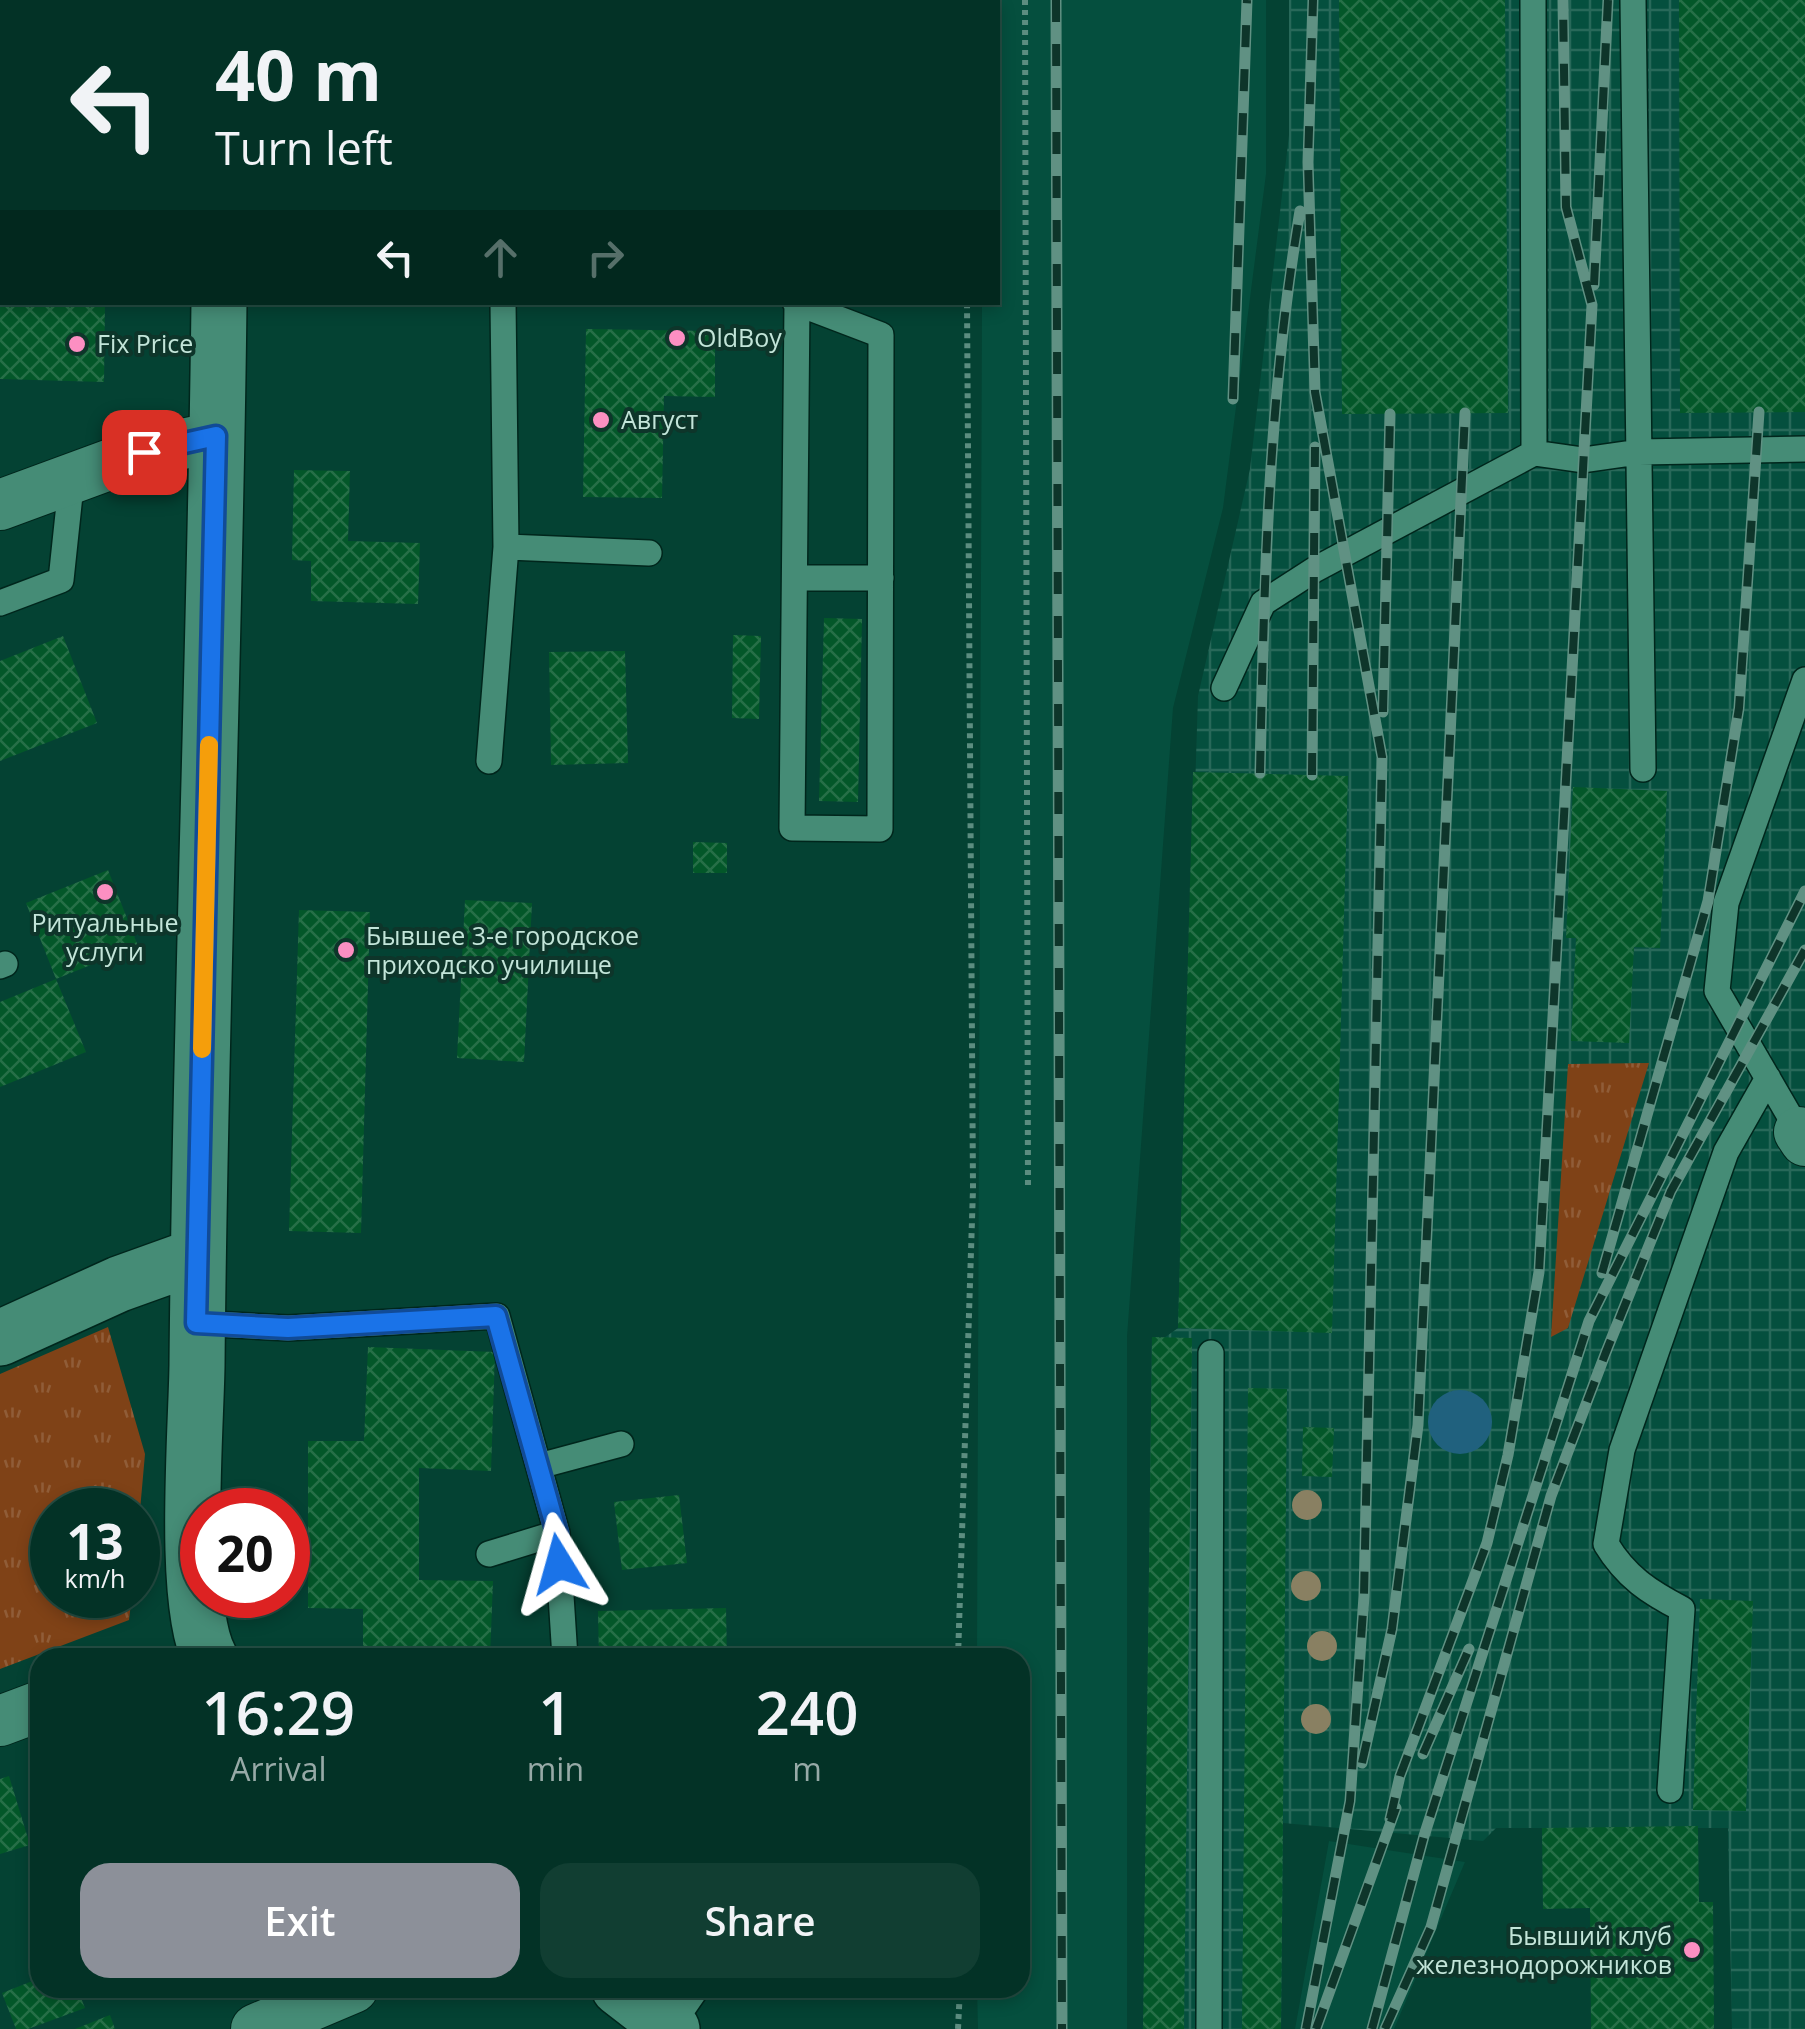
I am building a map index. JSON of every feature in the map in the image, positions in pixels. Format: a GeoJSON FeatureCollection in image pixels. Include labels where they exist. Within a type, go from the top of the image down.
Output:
{"type":"FeatureCollection","features":[{"type":"Feature","properties":{"kind":"street"},"geometry":{"type":"LineString","coordinates":[[198,1648],[196,1323],[219,305]]}},
{"type":"Feature","properties":{"kind":"street"},"geometry":{"type":"LineString","coordinates":[[0,505],[144,452],[216,436]]}},
{"type":"Feature","properties":{"kind":"street"},"geometry":{"type":"LineString","coordinates":[[0,1338],[119,1284],[198,1256]]}},
{"type":"Feature","properties":{"kind":"street"},"geometry":{"type":"LineString","coordinates":[[0,1721],[30,1710]]}},
{"type":"Feature","properties":{"kind":"street"},"geometry":{"type":"LineString","coordinates":[[256,2029],[329,1998]]}},
{"type":"Feature","properties":{"kind":"street"},"geometry":{"type":"LineString","coordinates":[[642,1998],[679,2015]]}},
{"type":"Feature","properties":{"kind":"lane"},"geometry":{"type":"LineString","coordinates":[[1532,0],[1534,453]]}},
{"type":"Feature","properties":{"kind":"lane"},"geometry":{"type":"LineString","coordinates":[[1633,0],[1643,770]]}},
{"type":"Feature","properties":{"kind":"lane"},"geometry":{"type":"LineString","coordinates":[[489,761],[506,546],[503,305]]}},
{"type":"Feature","properties":{"kind":"lane"},"geometry":{"type":"LineString","coordinates":[[796,305],[792,828],[880,829],[881,335],[801,305]]}},
{"type":"Feature","properties":{"kind":"lane"},"geometry":{"type":"LineString","coordinates":[[1224,688],[1264,603],[1314,570],[1534,453],[1583,460],[1639,452],[1805,449]]}},
{"type":"Feature","properties":{"kind":"lane"},"geometry":{"type":"LineString","coordinates":[[0,603],[61,580],[72,476]]}},
{"type":"Feature","properties":{"kind":"lane"},"geometry":{"type":"LineString","coordinates":[[506,546],[648,553]]}},
{"type":"Feature","properties":{"kind":"lane"},"geometry":{"type":"LineString","coordinates":[[795,578],[881,578]]}},
{"type":"Feature","properties":{"kind":"lane"},"geometry":{"type":"LineString","coordinates":[[1802,1136],[1718,991],[1726,903],[1805,680]]}},
{"type":"Feature","properties":{"kind":"lane"},"geometry":{"type":"LineString","coordinates":[[1670,1790],[1682,1609],[1644,1589],[1620,1568],[1606,1544],[1622,1450],[1726,1152],[1768,1078]]}},
{"type":"Feature","properties":{"kind":"lane"},"geometry":{"type":"LineString","coordinates":[[196,1323],[288,1328],[496,1316],[557,1533],[564,1648]]}},
{"type":"Feature","properties":{"kind":"lane"},"geometry":{"type":"LineString","coordinates":[[1209,2029],[1211,1352]]}},
{"type":"Feature","properties":{"kind":"lane"},"geometry":{"type":"LineString","coordinates":[[538,1466],[621,1444]]}},
{"type":"Feature","properties":{"kind":"lane"},"geometry":{"type":"LineString","coordinates":[[489,1554],[557,1533]]}},
{"type":"Feature","properties":{"kind":"path"},"geometry":{"type":"LineString","coordinates":[[1025,0],[1028,1190]]}},
{"type":"Feature","properties":{"kind":"path"},"geometry":{"type":"LineString","coordinates":[[958,1648],[973,1189],[967,305]]}},
{"type":"Feature","properties":{"kind":"path"},"geometry":{"type":"LineString","coordinates":[[958,2029],[960,1998]]}},
{"type":"Feature","properties":{"kind":"shaded area"},"geometry":{"type":"Polygon","coordinates":[[[1000,0],[1266,0],[1266,174],[1223,508],[1173,708],[1127,1337],[1127,2029],[978,2029],[977,1998],[1030,1998],[1030,1648],[977,1648],[982,305],[1000,305],[1000,0]]]}},
{"type":"Feature","properties":{"kind":"shaded area"},"geometry":{"type":"Polygon","coordinates":[[[1289,0],[1805,0],[1805,2029],[1732,2029],[1728,1828],[1496,1828],[1483,1841],[1283,1823],[1281,2029],[1144,2029],[1152,1337],[1164,1338],[1178,1328],[1198,696],[1250,469],[1289,135],[1289,0]]]}},
{"type":"Feature","properties":{"kind":"shaded area"},"geometry":{"type":"Polygon","coordinates":[[[1329,1841],[1465,1862],[1394,2029],[1295,2029],[1329,1841]]]}},
{"type":"Feature","properties":{"kind":"green space"},"geometry":{"type":"Polygon","coordinates":[[[1649,1063],[1568,1328],[1551,1337],[1568,1064],[1649,1063]]]}},
{"type":"Feature","properties":{"kind":"green space"},"geometry":{"type":"Polygon","coordinates":[[[108,1327],[145,1454],[142,1488],[30,1488],[30,1618],[129,1620],[55,1648],[30,1648],[30,1658],[0,1669],[0,1374],[108,1327]]]}},
{"type":"Feature","properties":{"kind":"water"},"geometry":{"type":"Polygon","coordinates":[[[1460,1390],[1483,1399],[1492,1422],[1483,1445],[1460,1454],[1437,1445],[1428,1422],[1437,1399],[1460,1390]]]}},
{"type":"Feature","properties":{"kind":"building"},"geometry":{"type":"Polygon","coordinates":[[[1339,0],[1505,0],[1508,413],[1342,414],[1339,0]]]}},
{"type":"Feature","properties":{"kind":"building"},"geometry":{"type":"Polygon","coordinates":[[[1679,0],[1805,0],[1805,412],[1680,413],[1679,0]]]}},
{"type":"Feature","properties":{"kind":"building"},"geometry":{"type":"Polygon","coordinates":[[[0,305],[105,305],[104,382],[0,379],[0,305]]]}},
{"type":"Feature","properties":{"kind":"building"},"geometry":{"type":"Polygon","coordinates":[[[586,329],[715,331],[715,397],[664,396],[662,498],[583,497],[586,329]]]}},
{"type":"Feature","properties":{"kind":"building"},"geometry":{"type":"Polygon","coordinates":[[[294,470],[350,471],[348,541],[420,543],[418,604],[311,601],[311,561],[292,560],[294,470]]]}},
{"type":"Feature","properties":{"kind":"building"},"geometry":{"type":"Polygon","coordinates":[[[824,618],[862,619],[858,802],[819,801],[824,618]]]}},
{"type":"Feature","properties":{"kind":"building"},"geometry":{"type":"Polygon","coordinates":[[[733,635],[761,636],[759,719],[732,718],[733,635]]]}},
{"type":"Feature","properties":{"kind":"building"},"geometry":{"type":"Polygon","coordinates":[[[63,636],[97,723],[0,761],[0,661],[63,636]]]}},
{"type":"Feature","properties":{"kind":"building"},"geometry":{"type":"Polygon","coordinates":[[[625,651],[628,763],[551,765],[549,652],[625,651]]]}},
{"type":"Feature","properties":{"kind":"building"},"geometry":{"type":"Polygon","coordinates":[[[1193,772],[1348,776],[1332,1333],[1178,1328],[1193,772]]]}},
{"type":"Feature","properties":{"kind":"building"},"geometry":{"type":"Polygon","coordinates":[[[1573,787],[1667,791],[1660,948],[1634,947],[1629,1043],[1571,1041],[1576,938],[1566,938],[1573,787]]]}},
{"type":"Feature","properties":{"kind":"building"},"geometry":{"type":"Polygon","coordinates":[[[693,842],[727,843],[727,873],[693,873],[693,842]]]}},
{"type":"Feature","properties":{"kind":"building"},"geometry":{"type":"Polygon","coordinates":[[[108,870],[138,946],[56,979],[26,903],[108,870]]]}},
{"type":"Feature","properties":{"kind":"building"},"geometry":{"type":"Polygon","coordinates":[[[465,900],[532,903],[524,1062],[457,1058],[465,900]]]}},
{"type":"Feature","properties":{"kind":"building"},"geometry":{"type":"Polygon","coordinates":[[[299,910],[370,912],[361,1233],[289,1231],[299,910]]]}},
{"type":"Feature","properties":{"kind":"building"},"geometry":{"type":"Polygon","coordinates":[[[56,979],[86,1052],[0,1087],[0,1002],[56,979]]]}},
{"type":"Feature","properties":{"kind":"building"},"geometry":{"type":"Polygon","coordinates":[[[1152,1337],[1192,1338],[1184,2029],[1143,2029],[1152,1337]]]}},
{"type":"Feature","properties":{"kind":"building"},"geometry":{"type":"Polygon","coordinates":[[[368,1347],[495,1352],[491,1471],[419,1468],[419,1580],[493,1581],[490,1648],[363,1648],[363,1609],[310,1608],[308,1441],[364,1441],[368,1347]]]}},
{"type":"Feature","properties":{"kind":"building"},"geometry":{"type":"Polygon","coordinates":[[[1248,1388],[1287,1389],[1281,2029],[1242,2029],[1248,1388]]]}},
{"type":"Feature","properties":{"kind":"building"},"geometry":{"type":"Polygon","coordinates":[[[1303,1427],[1334,1428],[1332,1477],[1302,1476],[1303,1427]]]}},
{"type":"Feature","properties":{"kind":"building"},"geometry":{"type":"Polygon","coordinates":[[[679,1495],[687,1563],[622,1570],[614,1502],[679,1495]]]}},
{"type":"Feature","properties":{"kind":"building"},"geometry":{"type":"Polygon","coordinates":[[[1700,1599],[1753,1601],[1746,1811],[1693,1810],[1700,1599]]]}},
{"type":"Feature","properties":{"kind":"building"},"geometry":{"type":"Polygon","coordinates":[[[726,1608],[727,1648],[599,1648],[598,1611],[726,1608]]]}},
{"type":"Feature","properties":{"kind":"building"},"geometry":{"type":"Polygon","coordinates":[[[9,1776],[30,1845],[0,1854],[0,1779],[9,1776]]]}},
{"type":"Feature","properties":{"kind":"building"},"geometry":{"type":"Polygon","coordinates":[[[1698,1826],[1699,1902],[1713,1902],[1714,2029],[1591,2029],[1590,1908],[1543,1909],[1542,1828],[1698,1826]]]}},
{"type":"Feature","properties":{"kind":"building"},"geometry":{"type":"Polygon","coordinates":[[[30,1982],[30,1998],[81,1998],[85,2008],[28,2029],[16,2029],[2,1993],[30,1982]]]}},
{"type":"Feature","properties":{"kind":"building"},"geometry":{"type":"Polygon","coordinates":[[[110,2015],[115,2029],[75,2029],[110,2015]]]}},
{"type":"Feature","properties":{"kind":"railway"},"geometry":{"type":"LineString","coordinates":[[1056,0],[1062,2029]]}},
{"type":"Feature","properties":{"kind":"railway"},"geometry":{"type":"LineString","coordinates":[[1233,399],[1247,0]]}},
{"type":"Feature","properties":{"kind":"railway"},"geometry":{"type":"LineString","coordinates":[[1306,2029],[1350,1801],[1364,1596],[1382,757],[1315,392],[1308,162],[1313,0]]}},
{"type":"Feature","properties":{"kind":"railway"},"geometry":{"type":"LineString","coordinates":[[1390,1819],[1400,1776],[1487,1543],[1508,1455],[1539,1272],[1592,305],[1566,207],[1563,0]]}},
{"type":"Feature","properties":{"kind":"railway"},"geometry":{"type":"LineString","coordinates":[[1594,285],[1608,0]]}},
{"type":"Feature","properties":{"kind":"railway"},"geometry":{"type":"LineString","coordinates":[[1260,773],[1274,421],[1300,211]]}},
{"type":"Feature","properties":{"kind":"railway"},"geometry":{"type":"LineString","coordinates":[[1602,1273],[1708,901],[1739,708],[1759,412]]}},
{"type":"Feature","properties":{"kind":"railway"},"geometry":{"type":"LineString","coordinates":[[1362,1763],[1392,1629],[1418,1425],[1465,413]]}},
{"type":"Feature","properties":{"kind":"railway"},"geometry":{"type":"LineString","coordinates":[[1383,712],[1390,414]]}},
{"type":"Feature","properties":{"kind":"railway"},"geometry":{"type":"LineString","coordinates":[[1312,775],[1315,447]]}},
{"type":"Feature","properties":{"kind":"railway"},"geometry":{"type":"LineString","coordinates":[[1372,2029],[1424,1836],[1589,1321],[1805,891]]}},
{"type":"Feature","properties":{"kind":"railway"},"geometry":{"type":"LineString","coordinates":[[1385,2029],[1431,1927],[1551,1496],[1606,1352],[1671,1191],[1805,950]]}},
{"type":"Feature","properties":{"kind":"railway"},"geometry":{"type":"LineString","coordinates":[[1423,1754],[1469,1649]]}},
{"type":"Feature","properties":{"kind":"railway"},"geometry":{"type":"LineString","coordinates":[[1316,2029],[1396,1808]]}},
{"type":"Feature","properties":{"kind":"slow traffic"},"geometry":{"type":"LineString","coordinates":[[202,1049],[209,745]]}},
{"type":"Feature","properties":{"kind":"place","name":"OldBoy"},"geometry":{"type":"Point","coordinates":[677,338]}},
{"type":"Feature","properties":{"kind":"place","name":"Fix Price"},"geometry":{"type":"Point","coordinates":[77,344]}},
{"type":"Feature","properties":{"kind":"place","name":"Август"},"geometry":{"type":"Point","coordinates":[601,420]}},
{"type":"Feature","properties":{"kind":"place","name":"Ритуальные услуги"},"geometry":{"type":"Point","coordinates":[105,892]}},
{"type":"Feature","properties":{"kind":"place","name":"Бывшее 3-е городское приходско училище"},"geometry":{"type":"Point","coordinates":[346,950]}},
{"type":"Feature","properties":{"kind":"place","name":"Бывший клуб железнодорожников"},"geometry":{"type":"Point","coordinates":[1692,1950]}},
{"type":"Feature","properties":{"kind":"route"},"geometry":{"type":"LineString","coordinates":[[144,452],[216,436],[196,1323],[288,1328],[496,1316],[557,1533],[559,1564]]}}]}
